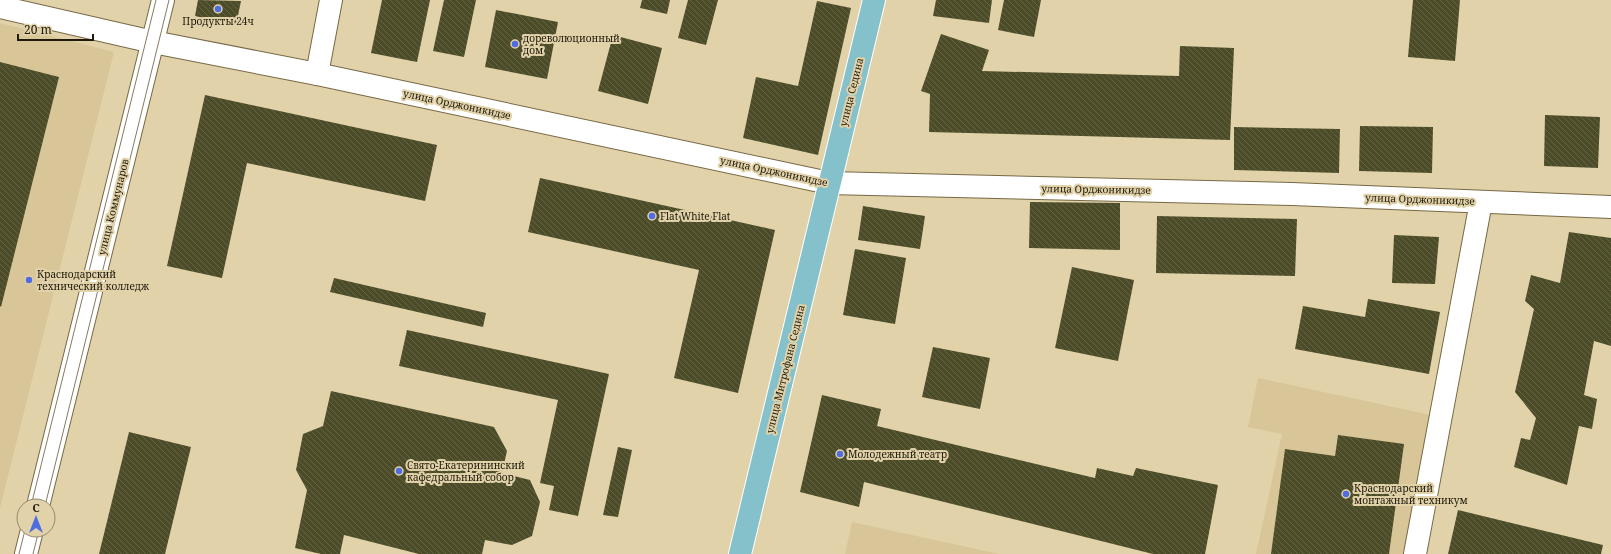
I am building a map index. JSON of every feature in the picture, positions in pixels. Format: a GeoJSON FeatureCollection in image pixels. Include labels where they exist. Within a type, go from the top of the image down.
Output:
{"type":"FeatureCollection","features":[{"type":"Feature","properties":{"kind":"main road","name":"улица Седина"},"geometry":{"type":"LineString","coordinates":[[829,183],[874,0]]}},
{"type":"Feature","properties":{"kind":"main road","name":"улица Митрофана Седина"},"geometry":{"type":"LineString","coordinates":[[740,554],[829,183]]}},
{"type":"Feature","properties":{"kind":"street","name":"улица Коммунаров"},"geometry":{"type":"LineString","coordinates":[[40,498],[163,0]]}},
{"type":"Feature","properties":{"kind":"street"},"geometry":{"type":"LineString","coordinates":[[317,74],[331,0]]}},
{"type":"Feature","properties":{"kind":"street","name":"улица Орджоникидзе"},"geometry":{"type":"LineString","coordinates":[[0,7],[153,42],[317,74],[829,183],[1292,194],[1611,208]]}},
{"type":"Feature","properties":{"kind":"street"},"geometry":{"type":"LineString","coordinates":[[1415,554],[1481,202]]}},
{"type":"Feature","properties":{"kind":"street"},"geometry":{"type":"LineString","coordinates":[[26,554],[30,538]]}},
{"type":"Feature","properties":{"kind":"shaded area","name":"Краснодарский технический колледж"},"geometry":{"type":"Polygon","coordinates":[[[0,23],[114,52],[0,508],[0,23]]]}},
{"type":"Feature","properties":{"kind":"shaded area","name":"Краснодарский монтажный техникум"},"geometry":{"type":"Polygon","coordinates":[[[1258,378],[1440,417],[1409,554],[1256,554],[1282,434],[1248,427],[1258,378]]]}},
{"type":"Feature","properties":{"kind":"shaded area"},"geometry":{"type":"Polygon","coordinates":[[[852,522],[999,554],[845,554],[852,522]]]}},
{"type":"Feature","properties":{"kind":"building","name":"Продукты 24ч"},"geometry":{"type":"Polygon","coordinates":[[[198,0],[241,1],[236,25],[195,16],[198,0]]]}},
{"type":"Feature","properties":{"kind":"building"},"geometry":{"type":"Polygon","coordinates":[[[382,0],[430,0],[417,62],[371,53],[382,0]]]}},
{"type":"Feature","properties":{"kind":"building"},"geometry":{"type":"Polygon","coordinates":[[[444,0],[476,0],[464,57],[433,51],[444,0]]]}},
{"type":"Feature","properties":{"kind":"building"},"geometry":{"type":"Polygon","coordinates":[[[642,0],[670,0],[667,14],[640,8],[642,0]]]}},
{"type":"Feature","properties":{"kind":"building"},"geometry":{"type":"Polygon","coordinates":[[[688,0],[718,0],[706,45],[678,38],[688,0]]]}},
{"type":"Feature","properties":{"kind":"building"},"geometry":{"type":"Polygon","coordinates":[[[936,0],[992,0],[989,23],[933,16],[936,0]]]}},
{"type":"Feature","properties":{"kind":"building"},"geometry":{"type":"Polygon","coordinates":[[[1004,0],[1041,0],[1034,37],[998,30],[1004,0]]]}},
{"type":"Feature","properties":{"kind":"building"},"geometry":{"type":"Polygon","coordinates":[[[1413,0],[1460,0],[1455,61],[1408,57],[1413,0]]]}},
{"type":"Feature","properties":{"kind":"building"},"geometry":{"type":"Polygon","coordinates":[[[817,1],[851,8],[818,155],[743,138],[756,77],[798,86],[817,1]]]}},
{"type":"Feature","properties":{"kind":"building"},"geometry":{"type":"Polygon","coordinates":[[[496,10],[558,22],[547,79],[485,67],[496,10]]]}},
{"type":"Feature","properties":{"kind":"building"},"geometry":{"type":"Polygon","coordinates":[[[941,34],[989,50],[982,71],[1179,76],[1180,46],[1234,48],[1230,140],[929,132],[930,94],[921,91],[941,34]]]}},
{"type":"Feature","properties":{"kind":"building"},"geometry":{"type":"Polygon","coordinates":[[[613,35],[662,48],[648,104],[598,91],[613,35]]]}},
{"type":"Feature","properties":{"kind":"building"},"geometry":{"type":"Polygon","coordinates":[[[0,62],[59,77],[1,307],[0,306],[0,62]]]}},
{"type":"Feature","properties":{"kind":"building"},"geometry":{"type":"Polygon","coordinates":[[[205,95],[437,145],[425,201],[247,163],[222,278],[167,266],[205,95]]]}},
{"type":"Feature","properties":{"kind":"building"},"geometry":{"type":"Polygon","coordinates":[[[1545,115],[1600,117],[1598,168],[1544,166],[1545,115]]]}},
{"type":"Feature","properties":{"kind":"building"},"geometry":{"type":"Polygon","coordinates":[[[1360,126],[1433,127],[1432,173],[1359,171],[1360,126]]]}},
{"type":"Feature","properties":{"kind":"building"},"geometry":{"type":"Polygon","coordinates":[[[1234,127],[1340,129],[1339,173],[1234,170],[1234,127]]]}},
{"type":"Feature","properties":{"kind":"building"},"geometry":{"type":"Polygon","coordinates":[[[540,178],[775,230],[738,393],[674,378],[699,270],[528,232],[540,178]]]}},
{"type":"Feature","properties":{"kind":"building"},"geometry":{"type":"Polygon","coordinates":[[[1030,202],[1120,203],[1120,250],[1029,248],[1030,202]]]}},
{"type":"Feature","properties":{"kind":"building"},"geometry":{"type":"Polygon","coordinates":[[[863,206],[925,216],[920,249],[858,240],[863,206]]]}},
{"type":"Feature","properties":{"kind":"building"},"geometry":{"type":"Polygon","coordinates":[[[1157,216],[1297,219],[1295,276],[1156,273],[1157,216]]]}},
{"type":"Feature","properties":{"kind":"building"},"geometry":{"type":"Polygon","coordinates":[[[1569,232],[1611,238],[1611,346],[1594,341],[1584,395],[1597,399],[1592,429],[1579,426],[1567,485],[1514,467],[1521,438],[1530,440],[1536,418],[1515,392],[1534,309],[1525,301],[1531,275],[1560,283],[1569,232]]]}},
{"type":"Feature","properties":{"kind":"building"},"geometry":{"type":"Polygon","coordinates":[[[1394,235],[1439,237],[1435,284],[1392,283],[1394,235]]]}},
{"type":"Feature","properties":{"kind":"building"},"geometry":{"type":"Polygon","coordinates":[[[855,249],[906,258],[895,324],[843,315],[855,249]]]}},
{"type":"Feature","properties":{"kind":"building"},"geometry":{"type":"Polygon","coordinates":[[[1072,267],[1134,280],[1118,361],[1055,348],[1072,267]]]}},
{"type":"Feature","properties":{"kind":"building"},"geometry":{"type":"Polygon","coordinates":[[[334,278],[486,313],[483,327],[330,292],[334,278]]]}},
{"type":"Feature","properties":{"kind":"building"},"geometry":{"type":"Polygon","coordinates":[[[1368,299],[1440,312],[1429,374],[1295,349],[1303,306],[1365,317],[1368,299]]]}},
{"type":"Feature","properties":{"kind":"building"},"geometry":{"type":"Polygon","coordinates":[[[407,330],[609,374],[578,516],[549,510],[554,486],[540,483],[558,400],[399,366],[407,330]]]}},
{"type":"Feature","properties":{"kind":"building"},"geometry":{"type":"Polygon","coordinates":[[[933,347],[990,358],[980,409],[922,397],[933,347]]]}},
{"type":"Feature","properties":{"kind":"building","name":"Свято-Екатерининский кафедральный собор"},"geometry":{"type":"Polygon","coordinates":[[[331,391],[494,427],[507,451],[502,473],[530,480],[540,502],[532,536],[512,545],[485,540],[482,554],[419,554],[344,535],[340,554],[321,554],[295,548],[307,490],[296,470],[303,434],[323,426],[331,391]]]}},
{"type":"Feature","properties":{"kind":"building"},"geometry":{"type":"Polygon","coordinates":[[[822,395],[881,409],[877,426],[1095,478],[1097,468],[1133,476],[1136,468],[1218,485],[1205,554],[1153,554],[864,482],[859,507],[800,492],[822,395]]]}},
{"type":"Feature","properties":{"kind":"building"},"geometry":{"type":"Polygon","coordinates":[[[129,432],[191,447],[165,554],[99,554],[129,432]]]}},
{"type":"Feature","properties":{"kind":"building"},"geometry":{"type":"Polygon","coordinates":[[[1338,435],[1404,444],[1389,554],[1271,554],[1285,449],[1335,456],[1338,435]]]}},
{"type":"Feature","properties":{"kind":"building"},"geometry":{"type":"Polygon","coordinates":[[[618,447],[632,450],[618,517],[603,515],[618,447]]]}},
{"type":"Feature","properties":{"kind":"building"},"geometry":{"type":"Polygon","coordinates":[[[1458,510],[1603,545],[1601,554],[1448,554],[1458,510]]]}},
{"type":"Feature","properties":{"kind":"tram line"},"geometry":{"type":"LineString","coordinates":[[33,498],[156,0]]}},
{"type":"Feature","properties":{"kind":"tram line"},"geometry":{"type":"LineString","coordinates":[[47,498],[169,0]]}},
{"type":"Feature","properties":{"kind":"tram line"},"geometry":{"type":"LineString","coordinates":[[19,554],[23,538]]}},
{"type":"Feature","properties":{"kind":"tram line"},"geometry":{"type":"LineString","coordinates":[[33,554],[37,538]]}},
{"type":"Feature","properties":{"kind":"place","name":"Продукты 24ч"},"geometry":{"type":"Point","coordinates":[218,9]}},
{"type":"Feature","properties":{"kind":"place","name":"дореволюционный дом"},"geometry":{"type":"Point","coordinates":[515,44]}},
{"type":"Feature","properties":{"kind":"place","name":"Flat White Flat"},"geometry":{"type":"Point","coordinates":[652,216]}},
{"type":"Feature","properties":{"kind":"place","name":"Краснодарский технический колледж"},"geometry":{"type":"Point","coordinates":[29,280]}},
{"type":"Feature","properties":{"kind":"place","name":"Молодежный театр"},"geometry":{"type":"Point","coordinates":[840,454]}},
{"type":"Feature","properties":{"kind":"place","name":"Свято-Екатерининский кафедральный собор"},"geometry":{"type":"Point","coordinates":[399,471]}},
{"type":"Feature","properties":{"kind":"place","name":"Краснодарский монтажный техникум"},"geometry":{"type":"Point","coordinates":[1346,494]}}]}
